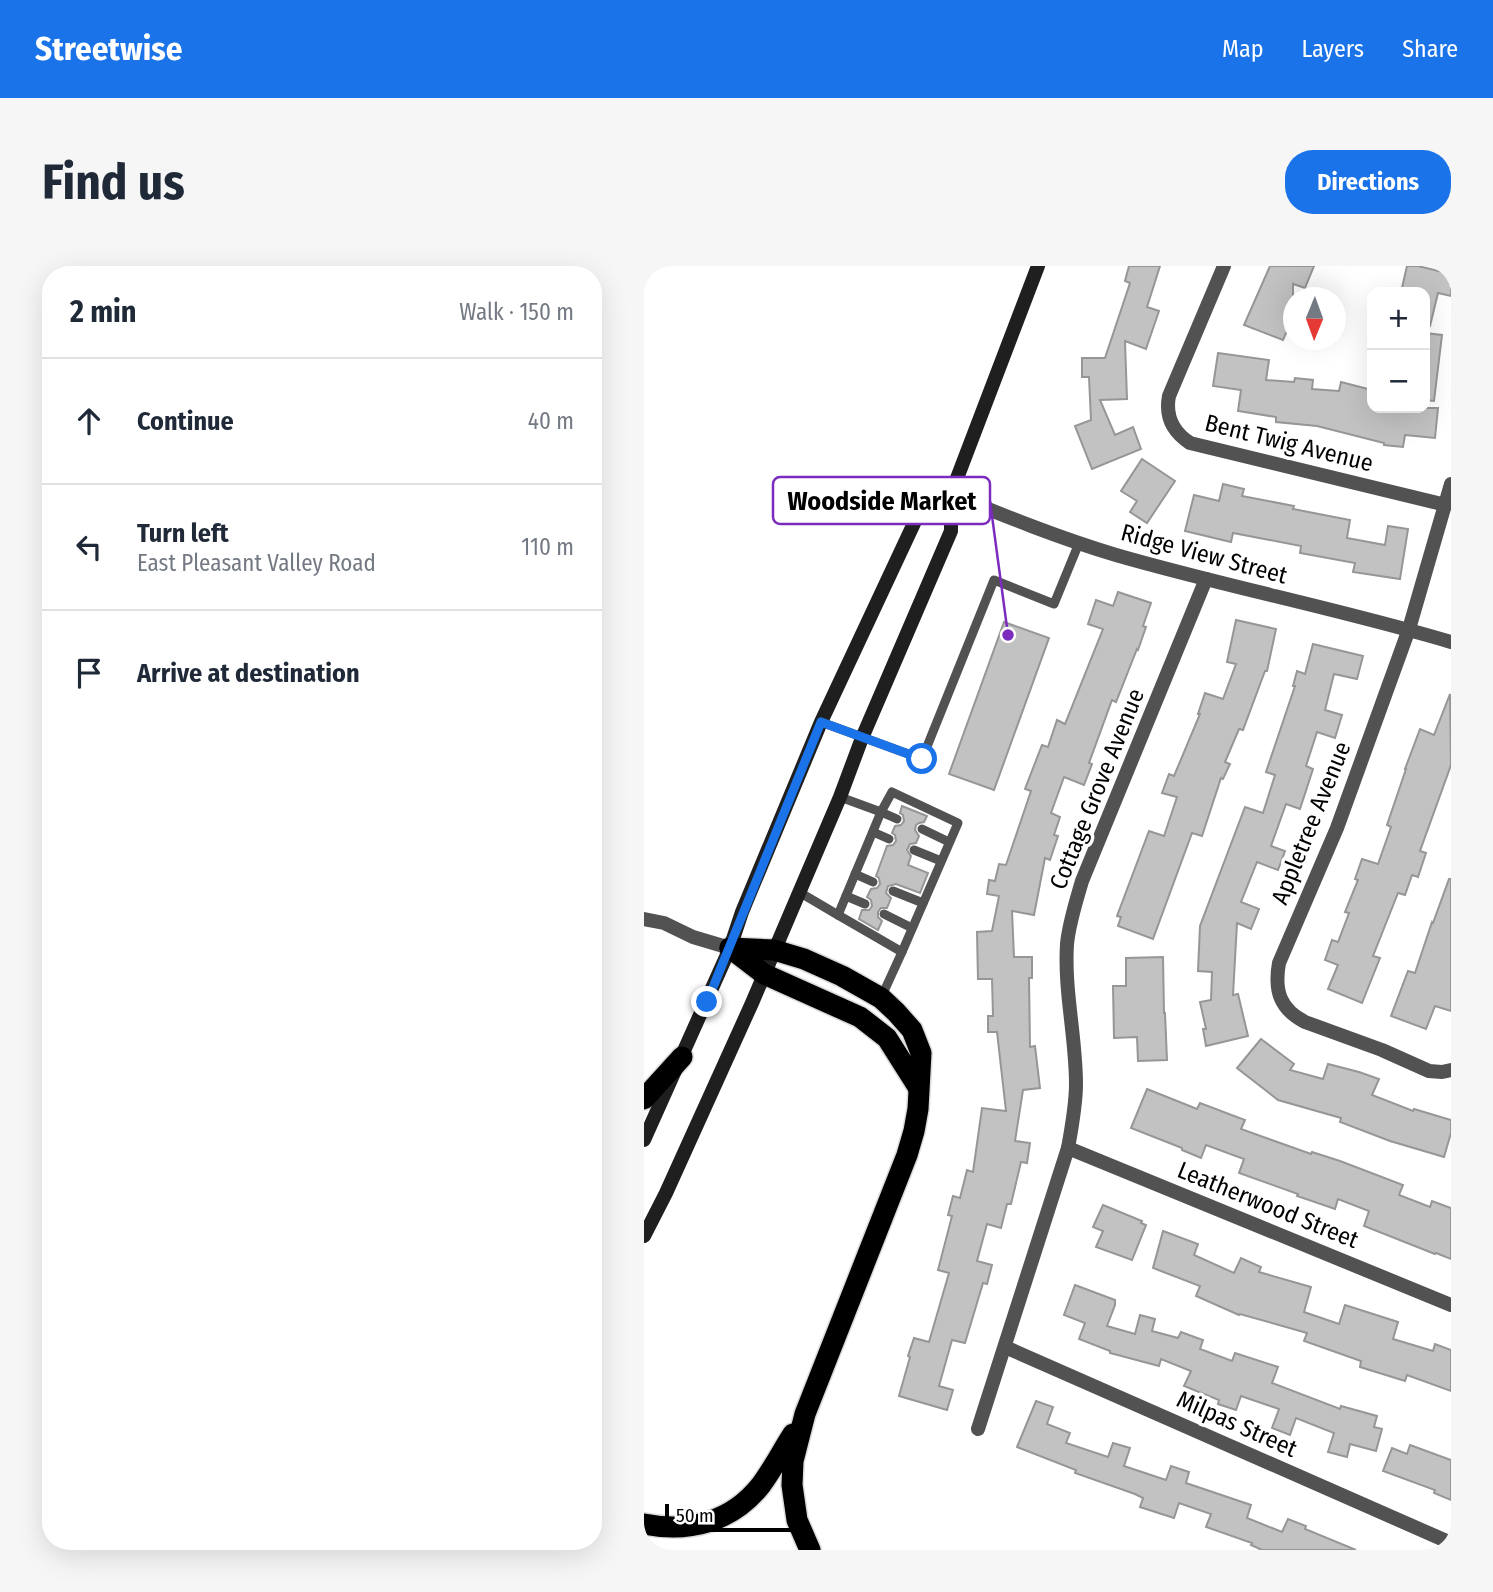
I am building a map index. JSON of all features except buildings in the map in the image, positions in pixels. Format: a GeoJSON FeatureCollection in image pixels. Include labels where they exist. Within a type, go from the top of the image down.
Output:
{"type":"FeatureCollection","features":[{"type":"Feature","properties":{"kind":"highway"},"geometry":{"type":"LineString","coordinates":[[730,948],[774,950],[842,976],[881,998],[896,1012],[912,1030],[921,1053],[918,1109],[907,1155],[805,1414],[793,1461],[792,1485],[797,1520],[810,1550]]}},
{"type":"Feature","properties":{"kind":"highway"},"geometry":{"type":"LineString","coordinates":[[730,948],[764,974],[860,1017],[887,1038],[919,1087]]}},
{"type":"Feature","properties":{"kind":"highway"},"geometry":{"type":"LineString","coordinates":[[644,1099],[682,1057]]}},
{"type":"Feature","properties":{"kind":"highway"},"geometry":{"type":"LineString","coordinates":[[644,1524],[684,1527],[697,1525],[736,1510],[761,1484],[805,1414]]}},
{"type":"Feature","properties":{"kind":"main road"},"geometry":{"type":"LineString","coordinates":[[644,1236],[764,974],[951,531],[951,495],[1038,266]]}},
{"type":"Feature","properties":{"kind":"main road"},"geometry":{"type":"LineString","coordinates":[[644,1140],[730,948],[742,912],[821,722],[916,519],[951,495]]}},
{"type":"Feature","properties":{"kind":"street","name":"Bent Twig Avenue"},"geometry":{"type":"LineString","coordinates":[[1224,266],[1169,396],[1168,416],[1172,427],[1180,436],[1190,443],[1446,505]]}},
{"type":"Feature","properties":{"kind":"street","name":"Appletree Avenue"},"geometry":{"type":"LineString","coordinates":[[1451,484],[1409,629],[1337,828],[1279,963],[1276,978],[1278,993],[1293,1016],[1429,1071],[1451,1070]]}},
{"type":"Feature","properties":{"kind":"street","name":"Ridge View Street"},"geometry":{"type":"LineString","coordinates":[[951,495],[1079,543],[1206,579],[1409,629],[1451,642]]}},
{"type":"Feature","properties":{"kind":"street","name":"Cottage Grove Avenue"},"geometry":{"type":"LineString","coordinates":[[978,1429],[1068,1147],[1074,1117],[1076,1085],[1067,970],[1072,917],[1082,881],[1206,579]]}},
{"type":"Feature","properties":{"kind":"street"},"geometry":{"type":"LineString","coordinates":[[644,919],[664,923],[693,937],[730,948]]}},
{"type":"Feature","properties":{"kind":"street","name":"Leatherwood Street"},"geometry":{"type":"LineString","coordinates":[[1068,1147],[1451,1305]]}},
{"type":"Feature","properties":{"kind":"street","name":"Milpas Street"},"geometry":{"type":"LineString","coordinates":[[1004,1347],[1451,1543]]}},
{"type":"Feature","properties":{"kind":"lane"},"geometry":{"type":"LineString","coordinates":[[821,722],[922,759],[994,580],[1054,604],[1079,543]]}},
{"type":"Feature","properties":{"kind":"lane"},"geometry":{"type":"LineString","coordinates":[[838,915],[892,792],[958,823],[881,998]]}},
{"type":"Feature","properties":{"kind":"lane"},"geometry":{"type":"LineString","coordinates":[[840,797],[897,819]]}},
{"type":"Feature","properties":{"kind":"lane"},"geometry":{"type":"LineString","coordinates":[[922,829],[949,842]]}},
{"type":"Feature","properties":{"kind":"lane"},"geometry":{"type":"LineString","coordinates":[[873,832],[890,839]]}},
{"type":"Feature","properties":{"kind":"lane"},"geometry":{"type":"LineString","coordinates":[[914,850],[941,861]]}},
{"type":"Feature","properties":{"kind":"lane"},"geometry":{"type":"LineString","coordinates":[[855,874],[873,882]]}},
{"type":"Feature","properties":{"kind":"lane"},"geometry":{"type":"LineString","coordinates":[[893,891],[923,903]]}},
{"type":"Feature","properties":{"kind":"lane"},"geometry":{"type":"LineString","coordinates":[[799,892],[902,952]]}},
{"type":"Feature","properties":{"kind":"lane"},"geometry":{"type":"LineString","coordinates":[[846,896],[865,904]]}},
{"type":"Feature","properties":{"kind":"lane"},"geometry":{"type":"LineString","coordinates":[[884,914],[912,928]]}},
{"type":"Feature","properties":{"kind":"place","name":"Woodside Market"},"geometry":{"type":"Point","coordinates":[1008,635]}},
{"type":"Feature","properties":{"kind":"route"},"geometry":{"type":"LineString","coordinates":[[707,1002],[821,722],[922,759]]}}]}
